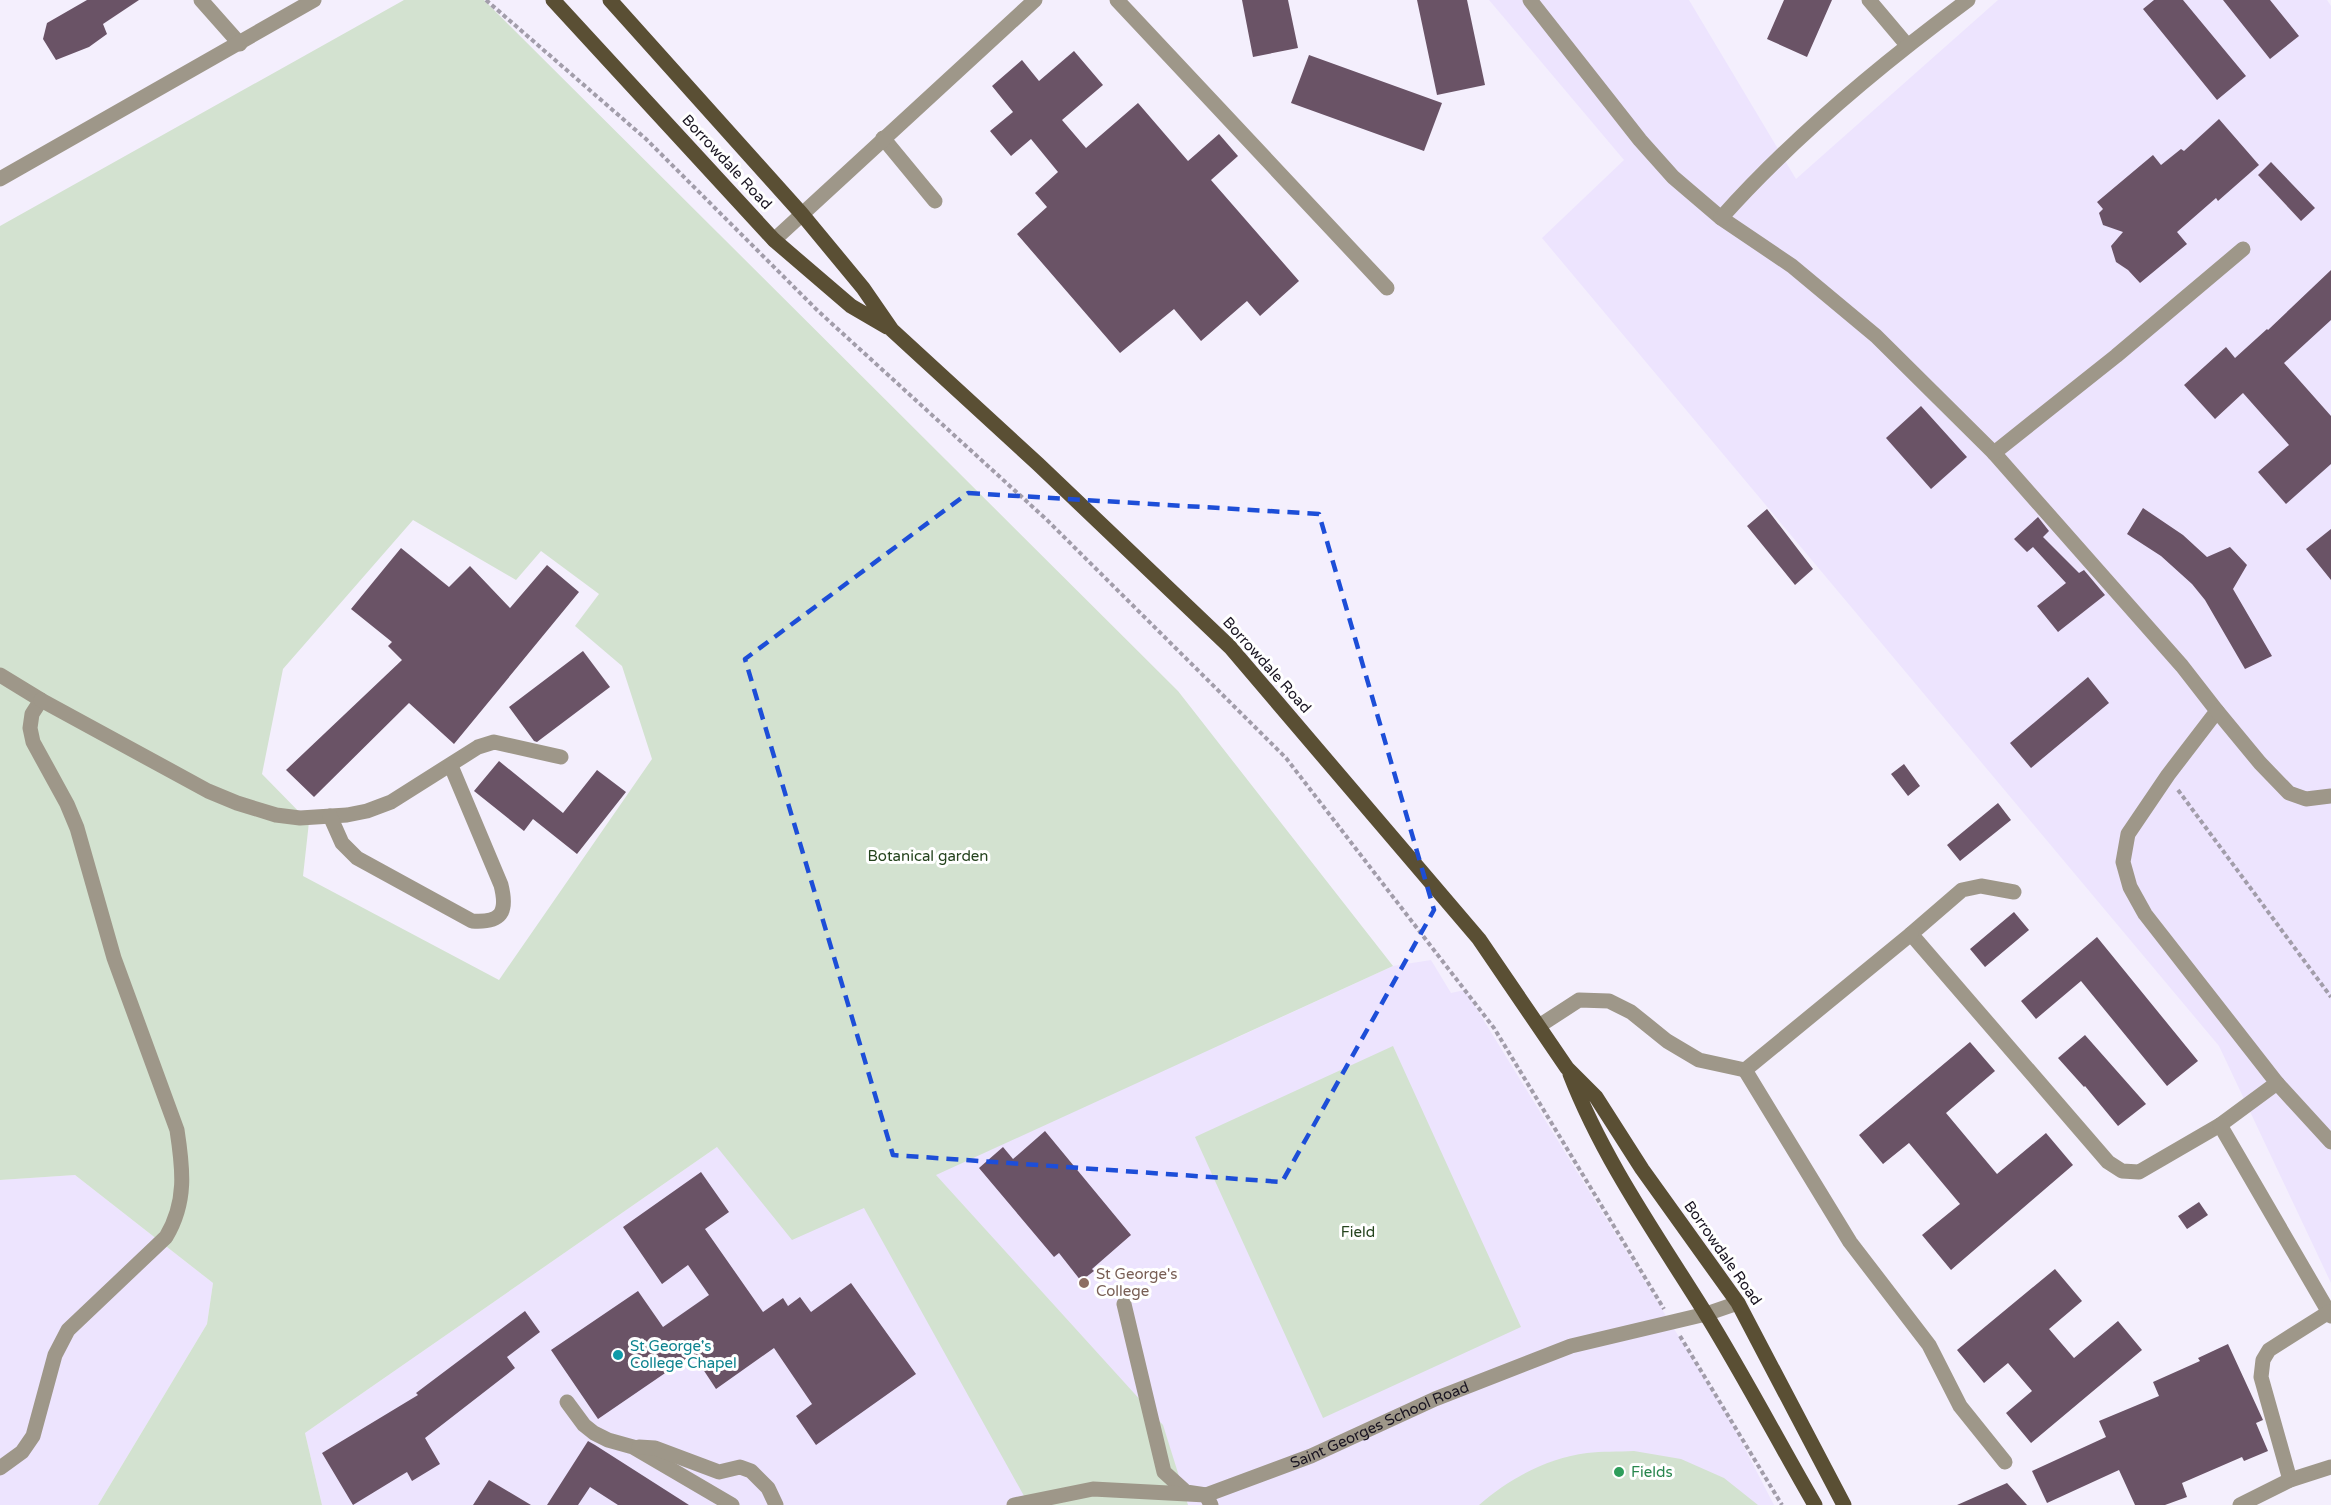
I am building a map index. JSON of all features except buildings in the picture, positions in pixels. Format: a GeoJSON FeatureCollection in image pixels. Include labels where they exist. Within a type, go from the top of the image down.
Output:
{"type":"FeatureCollection","features":[{"type":"Feature","properties":{"kind":"main road","name":"Borrowdale Road"},"geometry":{"type":"LineString","coordinates":[[553,0],[774,240],[851,306],[892,330]]}},
{"type":"Feature","properties":{"kind":"main road","name":"Borrowdale Road"},"geometry":{"type":"LineString","coordinates":[[610,0],[801,213],[862,288],[892,330],[1038,464],[1230,647],[1479,939],[1568,1068],[1596,1097],[1642,1169],[1738,1303],[1844,1505]]}},
{"type":"Feature","properties":{"kind":"main road","name":"Borrowdale Road"},"geometry":{"type":"LineString","coordinates":[[1568,1068],[1585,1113],[1611,1163],[1706,1314],[1815,1505]]}},
{"type":"Feature","properties":{"kind":"street"},"geometry":{"type":"LineString","coordinates":[[201,0],[240,44]]}},
{"type":"Feature","properties":{"kind":"street"},"geometry":{"type":"LineString","coordinates":[[0,179],[314,0]]}},
{"type":"Feature","properties":{"kind":"street"},"geometry":{"type":"LineString","coordinates":[[774,240],[882,138],[1035,0]]}},
{"type":"Feature","properties":{"kind":"street"},"geometry":{"type":"LineString","coordinates":[[1117,0],[1235,129],[1387,288]]}},
{"type":"Feature","properties":{"kind":"street"},"geometry":{"type":"LineString","coordinates":[[1530,0],[1640,140],[1673,177],[1721,218],[1792,266],[1876,336],[1994,453],[2182,666],[2260,763],[2289,793],[2306,799],[2331,796]]}},
{"type":"Feature","properties":{"kind":"street"},"geometry":{"type":"LineString","coordinates":[[1869,0],[1907,45]]}},
{"type":"Feature","properties":{"kind":"street"},"geometry":{"type":"LineString","coordinates":[[1721,218],[1764,170],[1907,45],[1968,0]]}},
{"type":"Feature","properties":{"kind":"street"},"geometry":{"type":"LineString","coordinates":[[882,138],[935,201]]}},
{"type":"Feature","properties":{"kind":"street"},"geometry":{"type":"LineString","coordinates":[[1994,453],[2116,356],[2243,249]]}},
{"type":"Feature","properties":{"kind":"street"},"geometry":{"type":"LineString","coordinates":[[0,675],[41,700],[208,791],[276,815],[300,818],[367,812],[391,802],[478,747],[494,742],[561,757]]}},
{"type":"Feature","properties":{"kind":"street"},"geometry":{"type":"LineString","coordinates":[[0,1468],[22,1452],[33,1436],[56,1355],[68,1330],[166,1237],[175,1222],[180,1207],[182,1158],[177,1130],[114,958],[92,874],[77,828],[67,804],[33,742],[30,728],[32,714],[41,700]]}},
{"type":"Feature","properties":{"kind":"street"},"geometry":{"type":"LineString","coordinates":[[2217,711],[2168,775],[2128,834],[2123,862],[2130,887],[2145,914],[2277,1083],[2331,1142]]}},
{"type":"Feature","properties":{"kind":"street"},"geometry":{"type":"LineString","coordinates":[[330,816],[342,843],[357,858],[472,921],[488,922],[500,916],[506,902],[451,766]]}},
{"type":"Feature","properties":{"kind":"street"},"geometry":{"type":"LineString","coordinates":[[1744,1070],[1962,890],[1981,886],[2013,892]]}},
{"type":"Feature","properties":{"kind":"street"},"geometry":{"type":"LineString","coordinates":[[1911,934],[2108,1162],[2122,1171],[2139,1172],[2220,1125],[2277,1083]]}},
{"type":"Feature","properties":{"kind":"street"},"geometry":{"type":"LineString","coordinates":[[1539,1026],[1579,1000],[1609,1000],[1631,1012],[1666,1041],[1699,1060],[1744,1070],[1850,1242],[1929,1345],[1960,1406],[2005,1462]]}},
{"type":"Feature","properties":{"kind":"street"},"geometry":{"type":"LineString","coordinates":[[2220,1125],[2330,1314],[2269,1350],[2263,1360],[2261,1377],[2290,1480]]}},
{"type":"Feature","properties":{"kind":"street","name":"Saint Georges School Road"},"geometry":{"type":"LineString","coordinates":[[1014,1505],[1093,1489],[1208,1500],[1435,1399],[1571,1346],[1706,1314],[1738,1303]]}},
{"type":"Feature","properties":{"kind":"street"},"geometry":{"type":"LineString","coordinates":[[1124,1304],[1164,1472],[1186,1492],[1208,1500]]}},
{"type":"Feature","properties":{"kind":"street"},"geometry":{"type":"LineString","coordinates":[[567,1402],[584,1425],[608,1440],[633,1447],[655,1448],[719,1472],[740,1467],[751,1471],[768,1488],[776,1505]]}},
{"type":"Feature","properties":{"kind":"street"},"geometry":{"type":"LineString","coordinates":[[633,1447],[732,1505]]}},
{"type":"Feature","properties":{"kind":"street"},"geometry":{"type":"LineString","coordinates":[[2240,1505],[2290,1480],[2331,1467]]}},
{"type":"Feature","properties":{"kind":"street"},"geometry":{"type":"LineString","coordinates":[[707,1492],[719,1472]]}},
{"type":"Feature","properties":{"kind":"path"},"geometry":{"type":"LineString","coordinates":[[486,0],[646,139],[818,311],[1046,519],[1286,758],[1494,1028],[1782,1505]]}},
{"type":"Feature","properties":{"kind":"path"},"geometry":{"type":"LineString","coordinates":[[2168,775],[2331,997]]}},
{"type":"Feature","properties":{"kind":"highlighted area"},"geometry":{"type":"Polygon","coordinates":[[[968,493],[1319,514],[1434,910],[1282,1182],[893,1155],[745,659],[968,493]]]}},
{"type":"Feature","properties":{"kind":"shaded area"},"geometry":{"type":"Polygon","coordinates":[[[1489,0],[1689,0],[1796,179],[1998,0],[2327,0],[2331,6],[2331,1283],[2219,1046],[1542,238],[1624,160],[1489,0]]]}},
{"type":"Feature","properties":{"kind":"shaded area","name":"St George's College"},"geometry":{"type":"Polygon","coordinates":[[[1431,960],[1451,993],[1465,990],[1729,1418],[1774,1505],[322,1505],[305,1433],[717,1147],[1234,1039],[1393,966],[1431,960]]]}},
{"type":"Feature","properties":{"kind":"shaded area"},"geometry":{"type":"Polygon","coordinates":[[[75,1175],[213,1283],[207,1324],[98,1505],[0,1505],[0,1180],[75,1175]]]}},
{"type":"Feature","properties":{"kind":"green space","name":"Botanical garden"},"geometry":{"type":"Polygon","coordinates":[[[404,0],[484,0],[1178,691],[1393,966],[936,1175],[1163,1425],[1188,1505],[1029,1505],[864,1208],[792,1240],[717,1147],[305,1433],[322,1505],[98,1505],[207,1324],[213,1283],[75,1175],[0,1180],[0,226],[404,0]],[[413,520],[283,669],[262,774],[309,822],[303,876],[499,980],[652,759],[622,666],[575,626],[599,594],[541,551],[516,580],[413,520]]]}},
{"type":"Feature","properties":{"kind":"green space","name":"Field"},"geometry":{"type":"Polygon","coordinates":[[[1393,1046],[1521,1327],[1323,1418],[1195,1137],[1393,1046]]]}},
{"type":"Feature","properties":{"kind":"green space","name":"Fields"},"geometry":{"type":"Polygon","coordinates":[[[1634,1451],[1681,1459],[1724,1478],[1758,1505],[1479,1505],[1516,1478],[1557,1460],[1587,1453],[1634,1451]]]}},
{"type":"Feature","properties":{"kind":"place","name":"St George's College"},"geometry":{"type":"Point","coordinates":[1084,1283]}},
{"type":"Feature","properties":{"kind":"place","name":"St George's College Chapel"},"geometry":{"type":"Point","coordinates":[618,1355]}},
{"type":"Feature","properties":{"kind":"place","name":"Fields"},"geometry":{"type":"Point","coordinates":[1619,1472]}}]}
